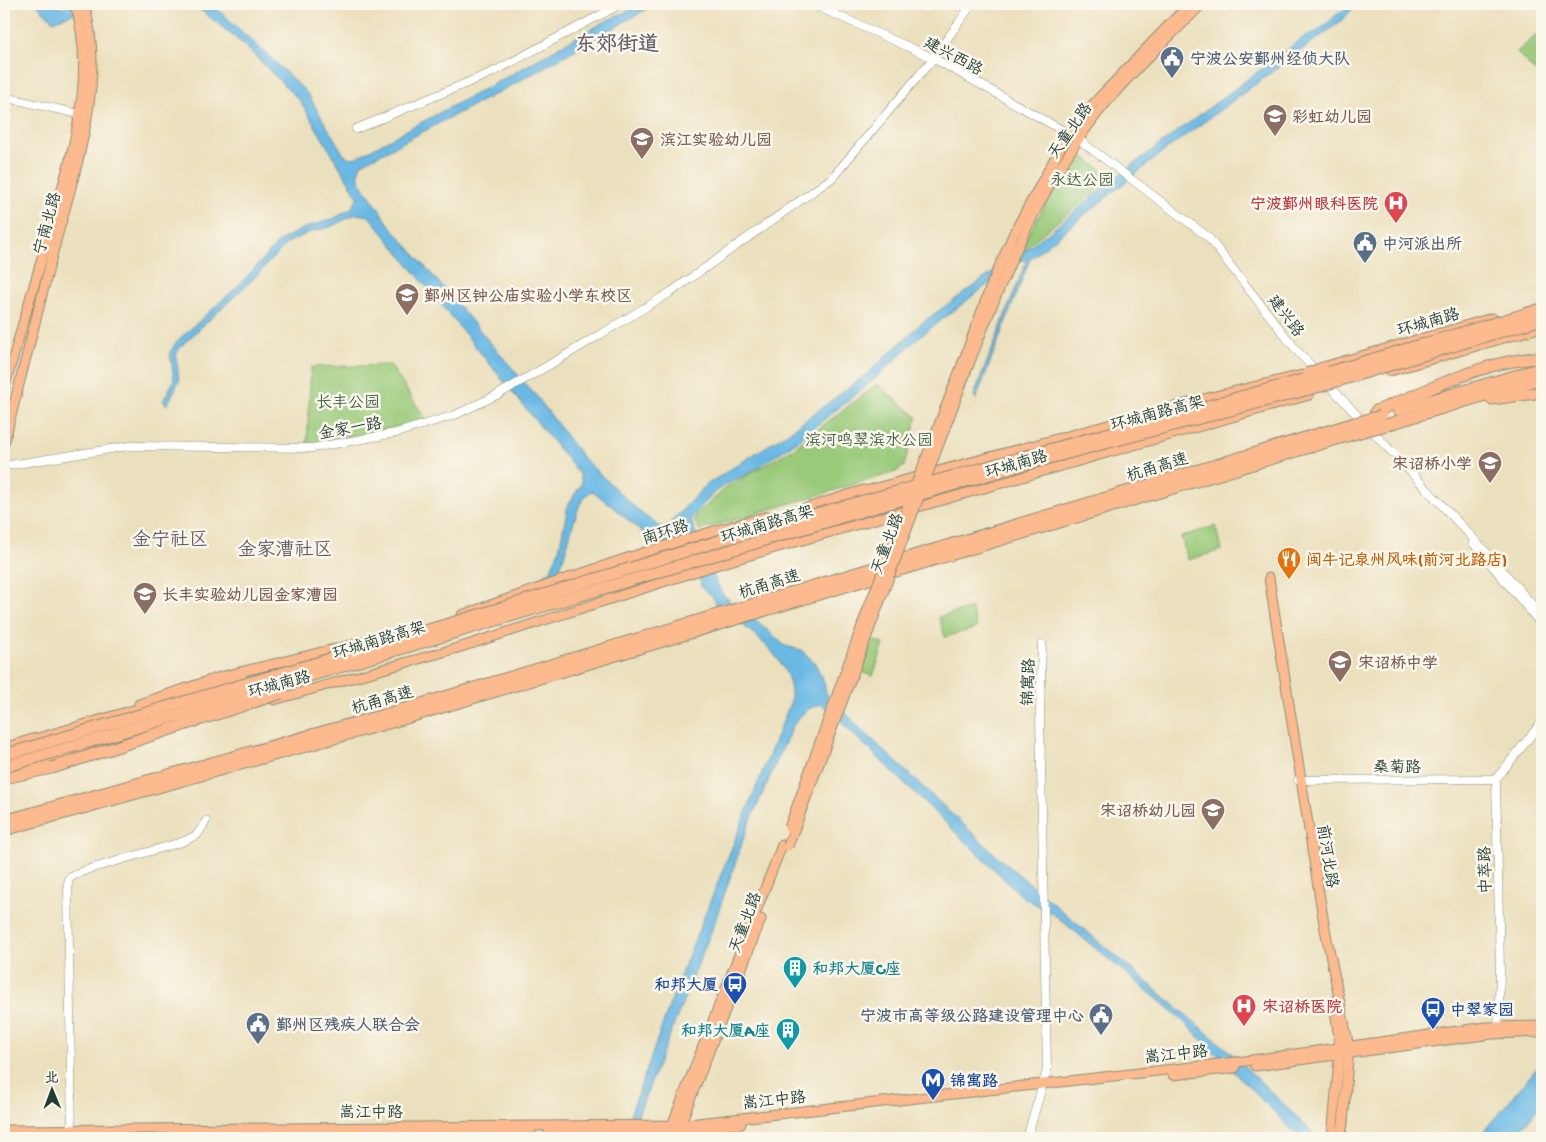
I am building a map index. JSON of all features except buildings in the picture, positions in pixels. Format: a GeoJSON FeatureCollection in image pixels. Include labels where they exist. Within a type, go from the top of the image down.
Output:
{"type":"FeatureCollection","features":[{"type":"Feature","properties":{"kind":"highway","name":"环城南路高架"},"geometry":{"type":"LineString","coordinates":[[4,755],[368,648],[722,540],[1306,379],[1542,309]]}},
{"type":"Feature","properties":{"kind":"highway","name":"环城南路高架"},"geometry":{"type":"LineString","coordinates":[[4,767],[910,497],[1317,387],[1542,318]]}},
{"type":"Feature","properties":{"kind":"highway"},"geometry":{"type":"LineString","coordinates":[[1355,425],[1381,417],[1429,391],[1498,363],[1519,358],[1542,358]]}},
{"type":"Feature","properties":{"kind":"highway","name":"杭甬高速"},"geometry":{"type":"LineString","coordinates":[[4,830],[397,720],[1542,368]]}},
{"type":"Feature","properties":{"kind":"highway","name":"杭甬高速"},"geometry":{"type":"LineString","coordinates":[[1381,417],[1412,416],[1542,378]]}},
{"type":"Feature","properties":{"kind":"highway"},"geometry":{"type":"LineString","coordinates":[[1412,416],[1510,395],[1542,392]]}},
{"type":"Feature","properties":{"kind":"highway","name":"杭甬高速"},"geometry":{"type":"LineString","coordinates":[[756,609],[1355,425]]}},
{"type":"Feature","properties":{"kind":"highway"},"geometry":{"type":"LineString","coordinates":[[554,592],[864,491]]}},
{"type":"Feature","properties":{"kind":"highway","name":"杭甬高速"},"geometry":{"type":"LineString","coordinates":[[4,821],[720,620]]}},
{"type":"Feature","properties":{"kind":"highway"},"geometry":{"type":"LineString","coordinates":[[4,749],[312,660],[368,648]]}},
{"type":"Feature","properties":{"kind":"highway"},"geometry":{"type":"LineString","coordinates":[[4,778],[52,768],[304,685],[377,656]]}},
{"type":"Feature","properties":{"kind":"main road","name":"天童北路"},"geometry":{"type":"LineString","coordinates":[[966,363],[1000,264],[1014,233],[1069,134],[1094,102],[1189,4]]}},
{"type":"Feature","properties":{"kind":"main road","name":"天童北路"},"geometry":{"type":"LineString","coordinates":[[673,1131],[785,846],[966,363],[1012,255],[1043,196],[1078,139],[1098,113],[1202,4]]}},
{"type":"Feature","properties":{"kind":"main road","name":"宁南北路"},"geometry":{"type":"LineString","coordinates":[[4,390],[73,147],[84,89],[84,53],[80,6]]}},
{"type":"Feature","properties":{"kind":"main road","name":"宁南北路"},"geometry":{"type":"LineString","coordinates":[[4,443],[79,152],[91,90],[92,36],[80,6]]}},
{"type":"Feature","properties":{"kind":"main road","name":"环城南路"},"geometry":{"type":"LineString","coordinates":[[720,528],[1207,398],[1307,374],[1542,304]]}},
{"type":"Feature","properties":{"kind":"main road","name":"环城南路"},"geometry":{"type":"LineString","coordinates":[[4,774],[58,757],[290,696],[461,647],[719,564],[1542,327]]}},
{"type":"Feature","properties":{"kind":"main road","name":"南环路"},"geometry":{"type":"LineString","coordinates":[[618,561],[720,528]]}},
{"type":"Feature","properties":{"kind":"main road","name":"环城南路"},"geometry":{"type":"LineString","coordinates":[[4,749],[220,677],[433,624],[618,561]]}},
{"type":"Feature","properties":{"kind":"main road","name":"前河北路"},"geometry":{"type":"LineString","coordinates":[[1267,578],[1345,1052],[1335,1137]]}},
{"type":"Feature","properties":{"kind":"main road","name":"天童北路"},"geometry":{"type":"LineString","coordinates":[[673,1131],[758,910],[785,846]]}},
{"type":"Feature","properties":{"kind":"main road","name":"嵩江中路"},"geometry":{"type":"LineString","coordinates":[[4,1130],[72,1134],[673,1131],[1043,1086],[1247,1064],[1498,1030],[1542,1026]]}},
{"type":"Feature","properties":{"kind":"main road","name":"嵩江中路"},"geometry":{"type":"LineString","coordinates":[[1498,1030],[1542,1032]]}},
{"type":"Feature","properties":{"kind":"main road","name":"嵩江中路"},"geometry":{"type":"LineString","coordinates":[[4,1135],[673,1131]]}},
{"type":"Feature","properties":{"kind":"street"},"geometry":{"type":"LineString","coordinates":[[356,129],[493,72],[621,4]]}},
{"type":"Feature","properties":{"kind":"street","name":"建兴西路"},"geometry":{"type":"LineString","coordinates":[[812,4],[933,58],[1078,139]]}},
{"type":"Feature","properties":{"kind":"street","name":"金家一路"},"geometry":{"type":"LineString","coordinates":[[4,466],[129,446],[312,448],[359,441],[428,425],[455,415],[514,386],[671,292],[690,276],[832,178],[933,58],[972,4]]}},
{"type":"Feature","properties":{"kind":"street"},"geometry":{"type":"LineString","coordinates":[[4,97],[79,114]]}},
{"type":"Feature","properties":{"kind":"street","name":"建兴路"},"geometry":{"type":"LineString","coordinates":[[1078,139],[1208,237],[1297,350],[1460,526]]}},
{"type":"Feature","properties":{"kind":"street"},"geometry":{"type":"LineString","coordinates":[[1460,526],[1542,616]]}},
{"type":"Feature","properties":{"kind":"street"},"geometry":{"type":"LineString","coordinates":[[1460,526],[1482,557],[1542,625]]}},
{"type":"Feature","properties":{"kind":"street","name":"锦寓路"},"geometry":{"type":"LineString","coordinates":[[1027,1138],[1047,1070],[1040,714],[1042,644]]}},
{"type":"Feature","properties":{"kind":"street"},"geometry":{"type":"LineString","coordinates":[[1496,779],[1542,722]]}},
{"type":"Feature","properties":{"kind":"street","name":"桑菊路"},"geometry":{"type":"LineString","coordinates":[[1300,780],[1496,779]]}},
{"type":"Feature","properties":{"kind":"street","name":"中萃路"},"geometry":{"type":"LineString","coordinates":[[1496,779],[1500,972],[1498,1030]]}},
{"type":"Feature","properties":{"kind":"street"},"geometry":{"type":"LineString","coordinates":[[72,1134],[69,878],[86,870],[182,842],[196,835],[206,822]]}},
{"type":"Feature","properties":{"kind":"green space"},"geometry":{"type":"Polygon","coordinates":[[[1542,30],[1542,73],[1539,76],[1517,52],[1542,30]]]}},
{"type":"Feature","properties":{"kind":"green space","name":"永达公园"},"geometry":{"type":"Polygon","coordinates":[[[1076,151],[1112,178],[1017,254],[1076,151]]]}},
{"type":"Feature","properties":{"kind":"green space","name":"长丰公园"},"geometry":{"type":"Polygon","coordinates":[[[390,365],[427,421],[307,445],[311,367],[390,365]]]}},
{"type":"Feature","properties":{"kind":"green space","name":"滨河鸣翠滨水公园"},"geometry":{"type":"Polygon","coordinates":[[[877,384],[917,417],[904,466],[896,472],[700,530],[694,521],[695,516],[727,487],[794,448],[877,384]]]}},
{"type":"Feature","properties":{"kind":"green space"},"geometry":{"type":"Polygon","coordinates":[[[1215,526],[1222,550],[1188,560],[1181,537],[1215,526]]]}},
{"type":"Feature","properties":{"kind":"green space"},"geometry":{"type":"Polygon","coordinates":[[[971,608],[977,628],[945,637],[939,617],[971,608]]]}},
{"type":"Feature","properties":{"kind":"green space"},"geometry":{"type":"Polygon","coordinates":[[[873,640],[884,644],[873,676],[862,672],[873,640]]]}},
{"type":"Feature","properties":{"kind":"water"},"geometry":{"type":"Polygon","coordinates":[[[36,4],[54,4],[60,8],[77,4],[100,4],[53,21],[36,4]]]}},
{"type":"Feature","properties":{"kind":"water"},"geometry":{"type":"Polygon","coordinates":[[[193,4],[213,5],[307,93],[344,155],[350,158],[357,157],[496,83],[606,21],[642,6],[656,4],[516,83],[361,164],[359,180],[391,227],[537,397],[583,458],[641,513],[662,528],[669,524],[706,485],[789,432],[866,375],[923,322],[1051,231],[1115,178],[1307,35],[1315,33],[1347,8],[1366,4],[1352,10],[1340,22],[1163,152],[1030,259],[976,399],[974,395],[1026,262],[1024,260],[1020,260],[919,337],[871,382],[796,442],[713,494],[692,517],[691,521],[714,577],[722,593],[731,602],[755,619],[785,646],[801,650],[815,663],[824,682],[826,693],[862,730],[998,857],[1230,1052],[1318,1138],[1300,1138],[1179,1017],[1056,916],[1023,897],[822,704],[812,707],[805,712],[792,727],[748,826],[714,924],[639,1112],[632,1138],[622,1138],[679,979],[791,701],[790,686],[785,672],[778,659],[767,646],[717,607],[713,597],[701,587],[700,579],[673,549],[653,547],[645,534],[593,491],[586,495],[581,503],[556,575],[544,584],[529,588],[551,570],[559,550],[568,505],[582,483],[580,475],[369,216],[356,214],[330,227],[310,232],[287,243],[253,279],[181,346],[176,355],[179,381],[167,405],[163,401],[174,380],[170,352],[177,341],[237,287],[280,241],[302,229],[335,218],[351,209],[358,197],[300,101],[242,43],[193,4]]]}},
{"type":"Feature","properties":{"kind":"water"},"geometry":{"type":"Polygon","coordinates":[[[1542,1062],[1542,1103],[1514,1138],[1478,1138],[1542,1062]]]}},
{"type":"Feature","properties":{"kind":"place","name":"宁波公安鄞州经侦大队"},"geometry":{"type":"Point","coordinates":[1172,79]}},
{"type":"Feature","properties":{"kind":"place","name":"彩虹幼儿园"},"geometry":{"type":"Point","coordinates":[1275,137]}},
{"type":"Feature","properties":{"kind":"place","name":"滨江实验幼儿园"},"geometry":{"type":"Point","coordinates":[642,160]}},
{"type":"Feature","properties":{"kind":"place","name":"宁波鄞州眼科医院"},"geometry":{"type":"Point","coordinates":[1396,224]}},
{"type":"Feature","properties":{"kind":"place","name":"中河派出所"},"geometry":{"type":"Point","coordinates":[1365,264]}},
{"type":"Feature","properties":{"kind":"place","name":"鄞州区钟公庙实验小学东校区"},"geometry":{"type":"Point","coordinates":[407,316]}},
{"type":"Feature","properties":{"kind":"place","name":"宋诏桥小学"},"geometry":{"type":"Point","coordinates":[1490,484]}},
{"type":"Feature","properties":{"kind":"place","name":"闽牛记泉州风味(前河北路店)"},"geometry":{"type":"Point","coordinates":[1289,580]}},
{"type":"Feature","properties":{"kind":"place","name":"长丰实验幼儿园金家漕园"},"geometry":{"type":"Point","coordinates":[145,615]}},
{"type":"Feature","properties":{"kind":"place","name":"宋诏桥中学"},"geometry":{"type":"Point","coordinates":[1340,683]}},
{"type":"Feature","properties":{"kind":"place","name":"宋诏桥幼儿园"},"geometry":{"type":"Point","coordinates":[1213,831]}},
{"type":"Feature","properties":{"kind":"place","name":"和邦大厦C座"},"geometry":{"type":"Point","coordinates":[795,989]}},
{"type":"Feature","properties":{"kind":"place","name":"和邦大厦"},"geometry":{"type":"Point","coordinates":[735,1005]}},
{"type":"Feature","properties":{"kind":"place","name":"宋诏桥医院"},"geometry":{"type":"Point","coordinates":[1244,1027]}},
{"type":"Feature","properties":{"kind":"place","name":"中翠家园"},"geometry":{"type":"Point","coordinates":[1433,1030]}},
{"type":"Feature","properties":{"kind":"place","name":"宁波市高等级公路建设管理中心"},"geometry":{"type":"Point","coordinates":[1101,1036]}},
{"type":"Feature","properties":{"kind":"place","name":"鄞州区残疾人联合会"},"geometry":{"type":"Point","coordinates":[258,1045]}},
{"type":"Feature","properties":{"kind":"place","name":"和邦大厦A座"},"geometry":{"type":"Point","coordinates":[788,1051]}},
{"type":"Feature","properties":{"kind":"place","name":"锦寓路"},"geometry":{"type":"Point","coordinates":[933,1101]}},
{"type":"Feature","properties":{"kind":"district","name":"东郊街道"},"geometry":{"type":"Point","coordinates":[617,43]}},
{"type":"Feature","properties":{"kind":"district","name":"金宁社区"},"geometry":{"type":"Point","coordinates":[170,538]}},
{"type":"Feature","properties":{"kind":"district","name":"金家漕社区"},"geometry":{"type":"Point","coordinates":[285,548]}}]}
